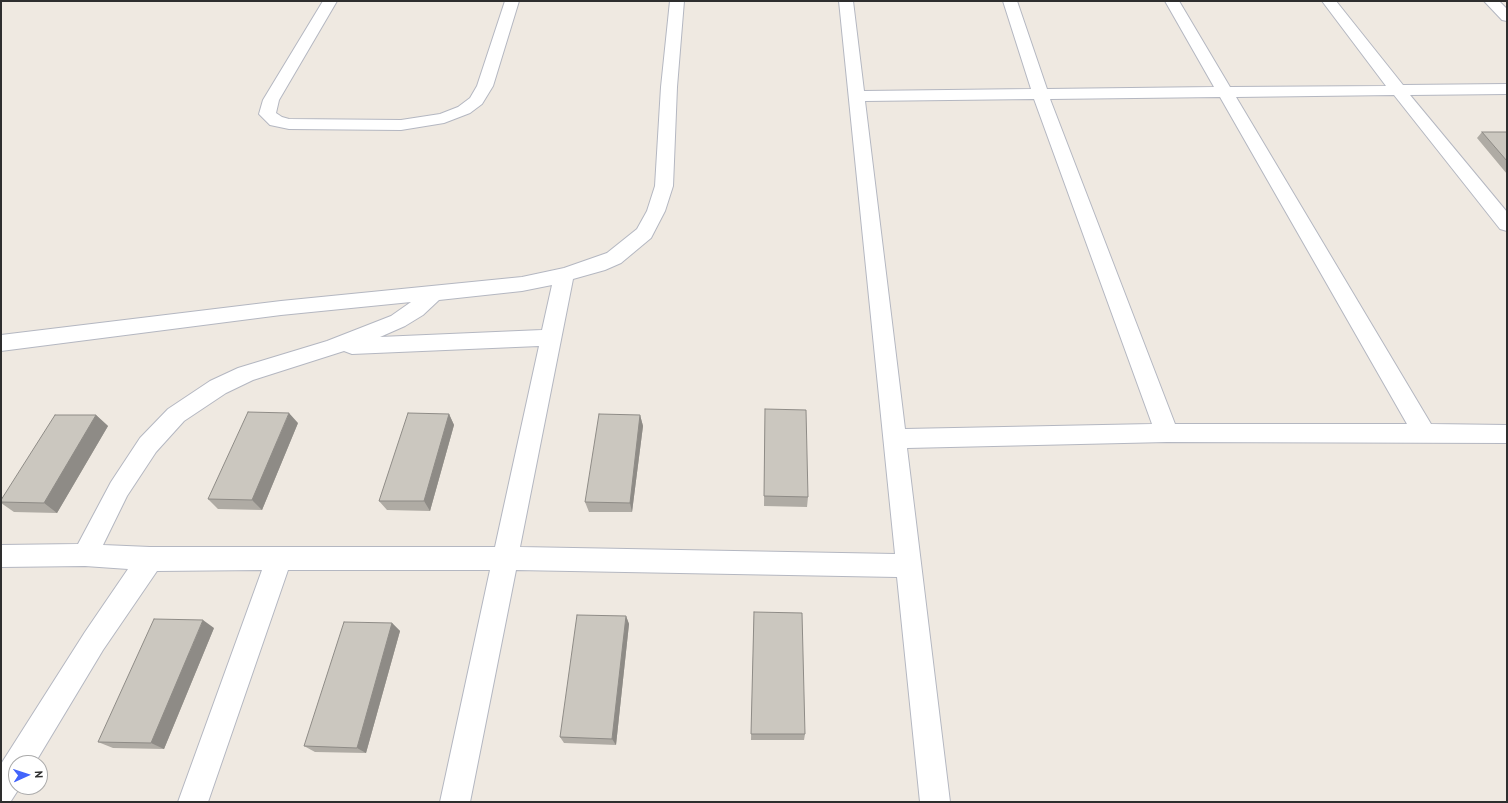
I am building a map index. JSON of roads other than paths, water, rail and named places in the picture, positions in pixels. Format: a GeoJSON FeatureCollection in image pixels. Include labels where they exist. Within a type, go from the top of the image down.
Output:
{"type":"FeatureCollection","features":[{"type":"Feature","properties":{"kind":"street"},"geometry":{"type":"LineString","coordinates":[[330,1],[270,100],[267,114],[276,121],[289,124],[400,125],[444,118],[464,110],[476,101],[485,86],[512,1]]}},
{"type":"Feature","properties":{"kind":"street"},"geometry":{"type":"LineString","coordinates":[[1,343],[281,308],[522,284],[564,276],[614,258],[644,234],[656,211],[664,186],[669,87],[677,1]]}},
{"type":"Feature","properties":{"kind":"street"},"geometry":{"type":"LineString","coordinates":[[846,1],[935,802]]}},
{"type":"Feature","properties":{"kind":"street"},"geometry":{"type":"LineString","coordinates":[[1010,1],[1040,94],[1167,433]]}},
{"type":"Feature","properties":{"kind":"street"},"geometry":{"type":"LineString","coordinates":[[1172,1],[1424,433]]}},
{"type":"Feature","properties":{"kind":"street"},"geometry":{"type":"LineString","coordinates":[[1329,1],[1398,90],[1507,225]]}},
{"type":"Feature","properties":{"kind":"street"},"geometry":{"type":"LineString","coordinates":[[1491,1],[1507,17]]}},
{"type":"Feature","properties":{"kind":"street"},"geometry":{"type":"LineString","coordinates":[[856,96],[1507,90]]}},
{"type":"Feature","properties":{"kind":"street"},"geometry":{"type":"LineString","coordinates":[[455,802],[564,276]]}},
{"type":"Feature","properties":{"kind":"street"},"geometry":{"type":"LineString","coordinates":[[85,555],[119,488],[148,445],[176,415],[218,387],[246,374],[333,347],[398,321],[416,310],[434,292]]}},
{"type":"Feature","properties":{"kind":"street"},"geometry":{"type":"LineString","coordinates":[[333,347],[551,338]]}},
{"type":"Feature","properties":{"kind":"street"},"geometry":{"type":"LineString","coordinates":[[895,439],[1167,433],[1507,434]]}},
{"type":"Feature","properties":{"kind":"street"},"geometry":{"type":"LineString","coordinates":[[1,556],[85,555],[150,559],[506,558],[909,566]]}},
{"type":"Feature","properties":{"kind":"street"},"geometry":{"type":"LineString","coordinates":[[23,755],[94,641],[150,559]]}},
{"type":"Feature","properties":{"kind":"street"},"geometry":{"type":"LineString","coordinates":[[193,802],[279,559]]}},
{"type":"Feature","properties":{"kind":"street"},"geometry":{"type":"LineString","coordinates":[[1,791],[8,780]]}}]}
